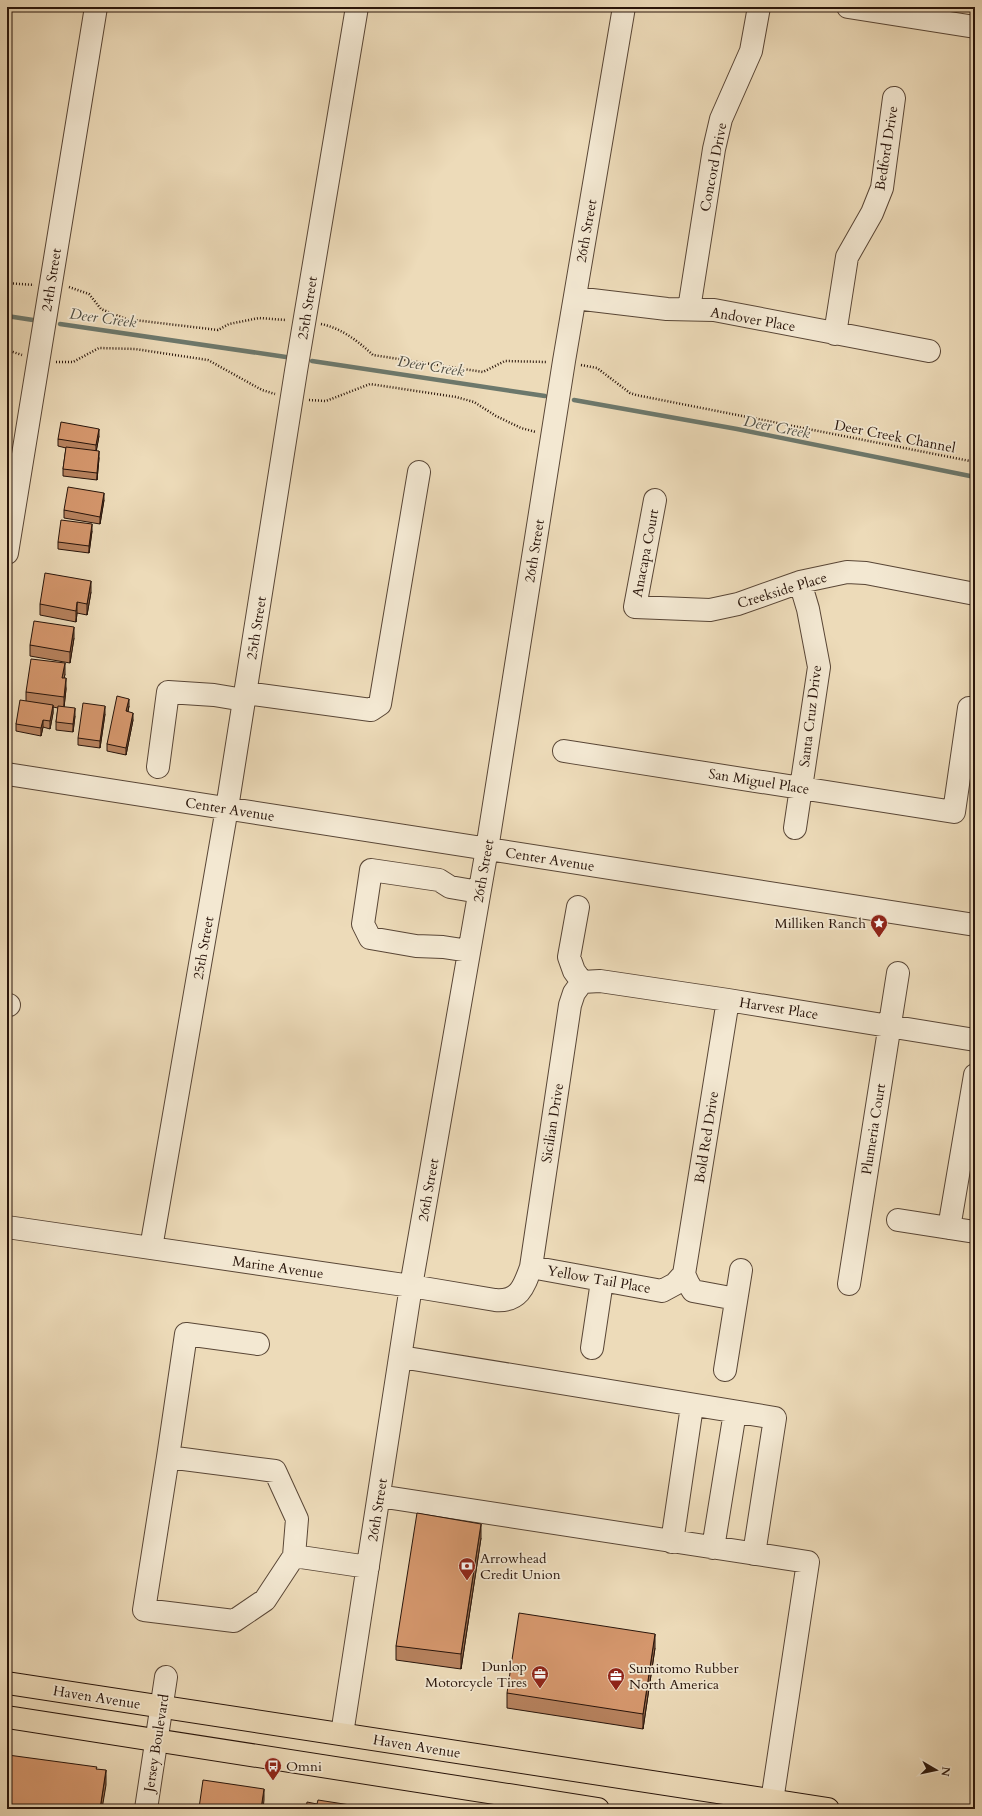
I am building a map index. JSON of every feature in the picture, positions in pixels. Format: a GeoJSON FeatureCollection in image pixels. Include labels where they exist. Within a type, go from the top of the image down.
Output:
{"type":"FeatureCollection","features":[{"type":"Feature","properties":{"kind":"main road","name":"Haven Avenue"},"geometry":{"type":"LineString","coordinates":[[7,1683],[828,1809]]}},
{"type":"Feature","properties":{"kind":"main road"},"geometry":{"type":"LineString","coordinates":[[7,1717],[598,1809]]}},
{"type":"Feature","properties":{"kind":"street","name":"24th Street"},"geometry":{"type":"LineString","coordinates":[[7,553],[96,7]]}},
{"type":"Feature","properties":{"kind":"street","name":"25th Street"},"geometry":{"type":"LineString","coordinates":[[151,1248],[245,696],[292,399],[357,7]]}},
{"type":"Feature","properties":{"kind":"street","name":"26th Street"},"geometry":{"type":"LineString","coordinates":[[342,1734],[411,1286],[487,849],[575,298],[624,7]]}},
{"type":"Feature","properties":{"kind":"street","name":"Concord Drive"},"geometry":{"type":"LineString","coordinates":[[689,309],[715,141],[720,119],[751,51],[759,7]]}},
{"type":"Feature","properties":{"kind":"street"},"geometry":{"type":"LineString","coordinates":[[848,7],[975,27]]}},
{"type":"Feature","properties":{"kind":"street","name":"Bedford Drive"},"geometry":{"type":"LineString","coordinates":[[835,334],[847,257],[872,213],[882,188],[894,98]]}},
{"type":"Feature","properties":{"kind":"street","name":"Andover Place"},"geometry":{"type":"LineString","coordinates":[[575,298],[642,307],[714,310],[929,351]]}},
{"type":"Feature","properties":{"kind":"street"},"geometry":{"type":"LineString","coordinates":[[158,767],[168,692],[245,696],[371,710],[380,704],[419,472]]}},
{"type":"Feature","properties":{"kind":"street","name":"Anacapa Court"},"geometry":{"type":"LineString","coordinates":[[635,606],[655,500]]}},
{"type":"Feature","properties":{"kind":"street","name":"Creekside Place"},"geometry":{"type":"LineString","coordinates":[[635,606],[710,610],[738,604],[800,582],[847,572],[866,573],[975,594]]}},
{"type":"Feature","properties":{"kind":"street","name":"Santa Cruz Drive"},"geometry":{"type":"LineString","coordinates":[[795,828],[819,667],[808,609],[800,582]]}},
{"type":"Feature","properties":{"kind":"street","name":"San Miguel Place"},"geometry":{"type":"LineString","coordinates":[[564,751],[954,812],[969,708]]}},
{"type":"Feature","properties":{"kind":"street","name":"Center Avenue"},"geometry":{"type":"LineString","coordinates":[[7,774],[975,925]]}},
{"type":"Feature","properties":{"kind":"street"},"geometry":{"type":"LineString","coordinates":[[469,951],[443,947],[416,946],[370,938],[363,924],[371,870],[439,880],[450,887],[479,892]]}},
{"type":"Feature","properties":{"kind":"street"},"geometry":{"type":"LineString","coordinates":[[578,906],[569,957],[574,971],[582,982]]}},
{"type":"Feature","properties":{"kind":"street","name":"Plumeria Court"},"geometry":{"type":"LineString","coordinates":[[849,1284],[898,973]]}},
{"type":"Feature","properties":{"kind":"street","name":"Harvest Place"},"geometry":{"type":"LineString","coordinates":[[582,982],[600,981],[975,1040]]}},
{"type":"Feature","properties":{"kind":"street","name":"Sicilian Drive"},"geometry":{"type":"LineString","coordinates":[[531,1267],[570,1006],[574,992],[582,982]]}},
{"type":"Feature","properties":{"kind":"street","name":"Bold Red Drive"},"geometry":{"type":"LineString","coordinates":[[684,1274],[728,1000]]}},
{"type":"Feature","properties":{"kind":"street"},"geometry":{"type":"LineString","coordinates":[[949,1228],[975,1075]]}},
{"type":"Feature","properties":{"kind":"street"},"geometry":{"type":"LineString","coordinates":[[898,1220],[975,1232]]}},
{"type":"Feature","properties":{"kind":"street","name":"Marine Avenue"},"geometry":{"type":"LineString","coordinates":[[7,1227],[504,1301],[513,1298],[519,1292],[525,1283],[531,1267]]}},
{"type":"Feature","properties":{"kind":"street","name":"Yellow Tail Place"},"geometry":{"type":"LineString","coordinates":[[531,1267],[662,1291],[675,1284],[684,1274]]}},
{"type":"Feature","properties":{"kind":"street"},"geometry":{"type":"LineString","coordinates":[[725,1370],[741,1270]]}},
{"type":"Feature","properties":{"kind":"street"},"geometry":{"type":"LineString","coordinates":[[684,1274],[693,1291],[736,1299]]}},
{"type":"Feature","properties":{"kind":"street"},"geometry":{"type":"LineString","coordinates":[[592,1348],[602,1281]]}},
{"type":"Feature","properties":{"kind":"street"},"geometry":{"type":"LineString","coordinates":[[168,1457],[275,1471],[297,1519],[294,1556],[265,1600],[234,1621],[144,1610],[186,1334],[258,1344]]}},
{"type":"Feature","properties":{"kind":"street"},"geometry":{"type":"LineString","coordinates":[[401,1357],[692,1406],[775,1418],[754,1554]]}},
{"type":"Feature","properties":{"kind":"street"},"geometry":{"type":"LineString","coordinates":[[672,1542],[692,1406]]}},
{"type":"Feature","properties":{"kind":"street"},"geometry":{"type":"LineString","coordinates":[[713,1548],[735,1412]]}},
{"type":"Feature","properties":{"kind":"street"},"geometry":{"type":"LineString","coordinates":[[379,1496],[808,1562],[772,1801]]}},
{"type":"Feature","properties":{"kind":"street"},"geometry":{"type":"LineString","coordinates":[[294,1556],[368,1567]]}},
{"type":"Feature","properties":{"kind":"street","name":"Jersey Boulevard"},"geometry":{"type":"LineString","coordinates":[[146,1809],[166,1677]]}},
{"type":"Feature","properties":{"kind":"path"},"geometry":{"type":"LineString","coordinates":[[7,283],[21,283]]}},
{"type":"Feature","properties":{"kind":"path"},"geometry":{"type":"LineString","coordinates":[[83,292],[89,294],[101,309],[126,319],[218,330],[229,324],[260,318],[281,320]]}},
{"type":"Feature","properties":{"kind":"path"},"geometry":{"type":"LineString","coordinates":[[329,326],[334,327],[363,345],[373,355],[483,372],[505,361],[540,362]]}},
{"type":"Feature","properties":{"kind":"path"},"geometry":{"type":"LineString","coordinates":[[39,359],[73,362],[99,348],[114,347],[208,360],[262,390],[292,399],[326,401],[370,384],[456,397],[474,402],[496,416],[521,428],[553,436]]}},
{"type":"Feature","properties":{"kind":"path","name":"Deer Creek Channel"},"geometry":{"type":"LineString","coordinates":[[584,365],[597,368],[630,393],[636,395],[975,462]]}},
{"type":"Feature","properties":{"kind":"building"},"geometry":{"type":"Polygon","coordinates":[[[61,422],[99,429],[96,445],[58,439],[61,422]]]}},
{"type":"Feature","properties":{"kind":"building"},"geometry":{"type":"Polygon","coordinates":[[[66,447],[99,451],[97,473],[63,469],[66,447]]]}},
{"type":"Feature","properties":{"kind":"building"},"geometry":{"type":"Polygon","coordinates":[[[68,487],[104,493],[100,517],[64,510],[68,487]]]}},
{"type":"Feature","properties":{"kind":"building"},"geometry":{"type":"Polygon","coordinates":[[[61,520],[92,524],[89,546],[58,542],[61,520]]]}},
{"type":"Feature","properties":{"kind":"building"},"geometry":{"type":"Polygon","coordinates":[[[45,573],[91,581],[87,604],[77,602],[76,611],[40,604],[45,573]]]}},
{"type":"Feature","properties":{"kind":"building"},"geometry":{"type":"Polygon","coordinates":[[[34,621],[74,627],[70,652],[30,645],[34,621]]]}},
{"type":"Feature","properties":{"kind":"building"},"geometry":{"type":"Polygon","coordinates":[[[31,659],[65,663],[62,678],[66,678],[64,697],[26,692],[31,659]]]}},
{"type":"Feature","properties":{"kind":"building"},"geometry":{"type":"Polygon","coordinates":[[[117,696],[129,699],[126,711],[133,713],[126,748],[107,744],[117,696]]]}},
{"type":"Feature","properties":{"kind":"building"},"geometry":{"type":"Polygon","coordinates":[[[20,700],[53,705],[50,721],[43,720],[41,728],[16,724],[20,700]]]}},
{"type":"Feature","properties":{"kind":"building"},"geometry":{"type":"Polygon","coordinates":[[[83,703],[105,706],[100,741],[78,738],[83,703]]]}},
{"type":"Feature","properties":{"kind":"building"},"geometry":{"type":"Polygon","coordinates":[[[58,706],[75,708],[73,724],[56,722],[58,706]]]}},
{"type":"Feature","properties":{"kind":"building","name":"Arrowhead Credit Union"},"geometry":{"type":"Polygon","coordinates":[[[417,1513],[481,1524],[461,1654],[396,1646],[417,1513]]]}},
{"type":"Feature","properties":{"kind":"building"},"geometry":{"type":"Polygon","coordinates":[[[519,1613],[655,1634],[643,1714],[507,1693],[519,1613]]]}},
{"type":"Feature","properties":{"kind":"building"},"geometry":{"type":"Polygon","coordinates":[[[8,1755],[97,1767],[96,1769],[106,1770],[100,1809],[7,1809],[8,1755]]]}},
{"type":"Feature","properties":{"kind":"building"},"geometry":{"type":"Polygon","coordinates":[[[203,1780],[264,1789],[261,1809],[199,1808],[203,1780]]]}},
{"type":"Feature","properties":{"kind":"building"},"geometry":{"type":"Polygon","coordinates":[[[318,1800],[376,1809],[306,1809],[307,1802],[317,1804],[318,1800]]]}},
{"type":"Feature","properties":{"kind":"waterway","name":"Deer Creek"},"geometry":{"type":"LineString","coordinates":[[7,316],[33,320]]}},
{"type":"Feature","properties":{"kind":"waterway","name":"Deer Creek"},"geometry":{"type":"LineString","coordinates":[[60,324],[286,357]]}},
{"type":"Feature","properties":{"kind":"waterway","name":"Deer Creek"},"geometry":{"type":"LineString","coordinates":[[312,361],[545,396]]}},
{"type":"Feature","properties":{"kind":"waterway","name":"Deer Creek"},"geometry":{"type":"LineString","coordinates":[[574,400],[737,429],[975,477]]}},
{"type":"Feature","properties":{"kind":"place","name":"Milliken Ranch"},"geometry":{"type":"Point","coordinates":[879,938]}},
{"type":"Feature","properties":{"kind":"place","name":"Arrowhead Credit Union"},"geometry":{"type":"Point","coordinates":[467,1581]}},
{"type":"Feature","properties":{"kind":"place","name":"Dunlop Motorcycle Tires"},"geometry":{"type":"Point","coordinates":[540,1689]}},
{"type":"Feature","properties":{"kind":"place","name":"Sumitomo Rubber North America"},"geometry":{"type":"Point","coordinates":[616,1691]}},
{"type":"Feature","properties":{"kind":"place","name":"Omni"},"geometry":{"type":"Point","coordinates":[273,1781]}}]}
